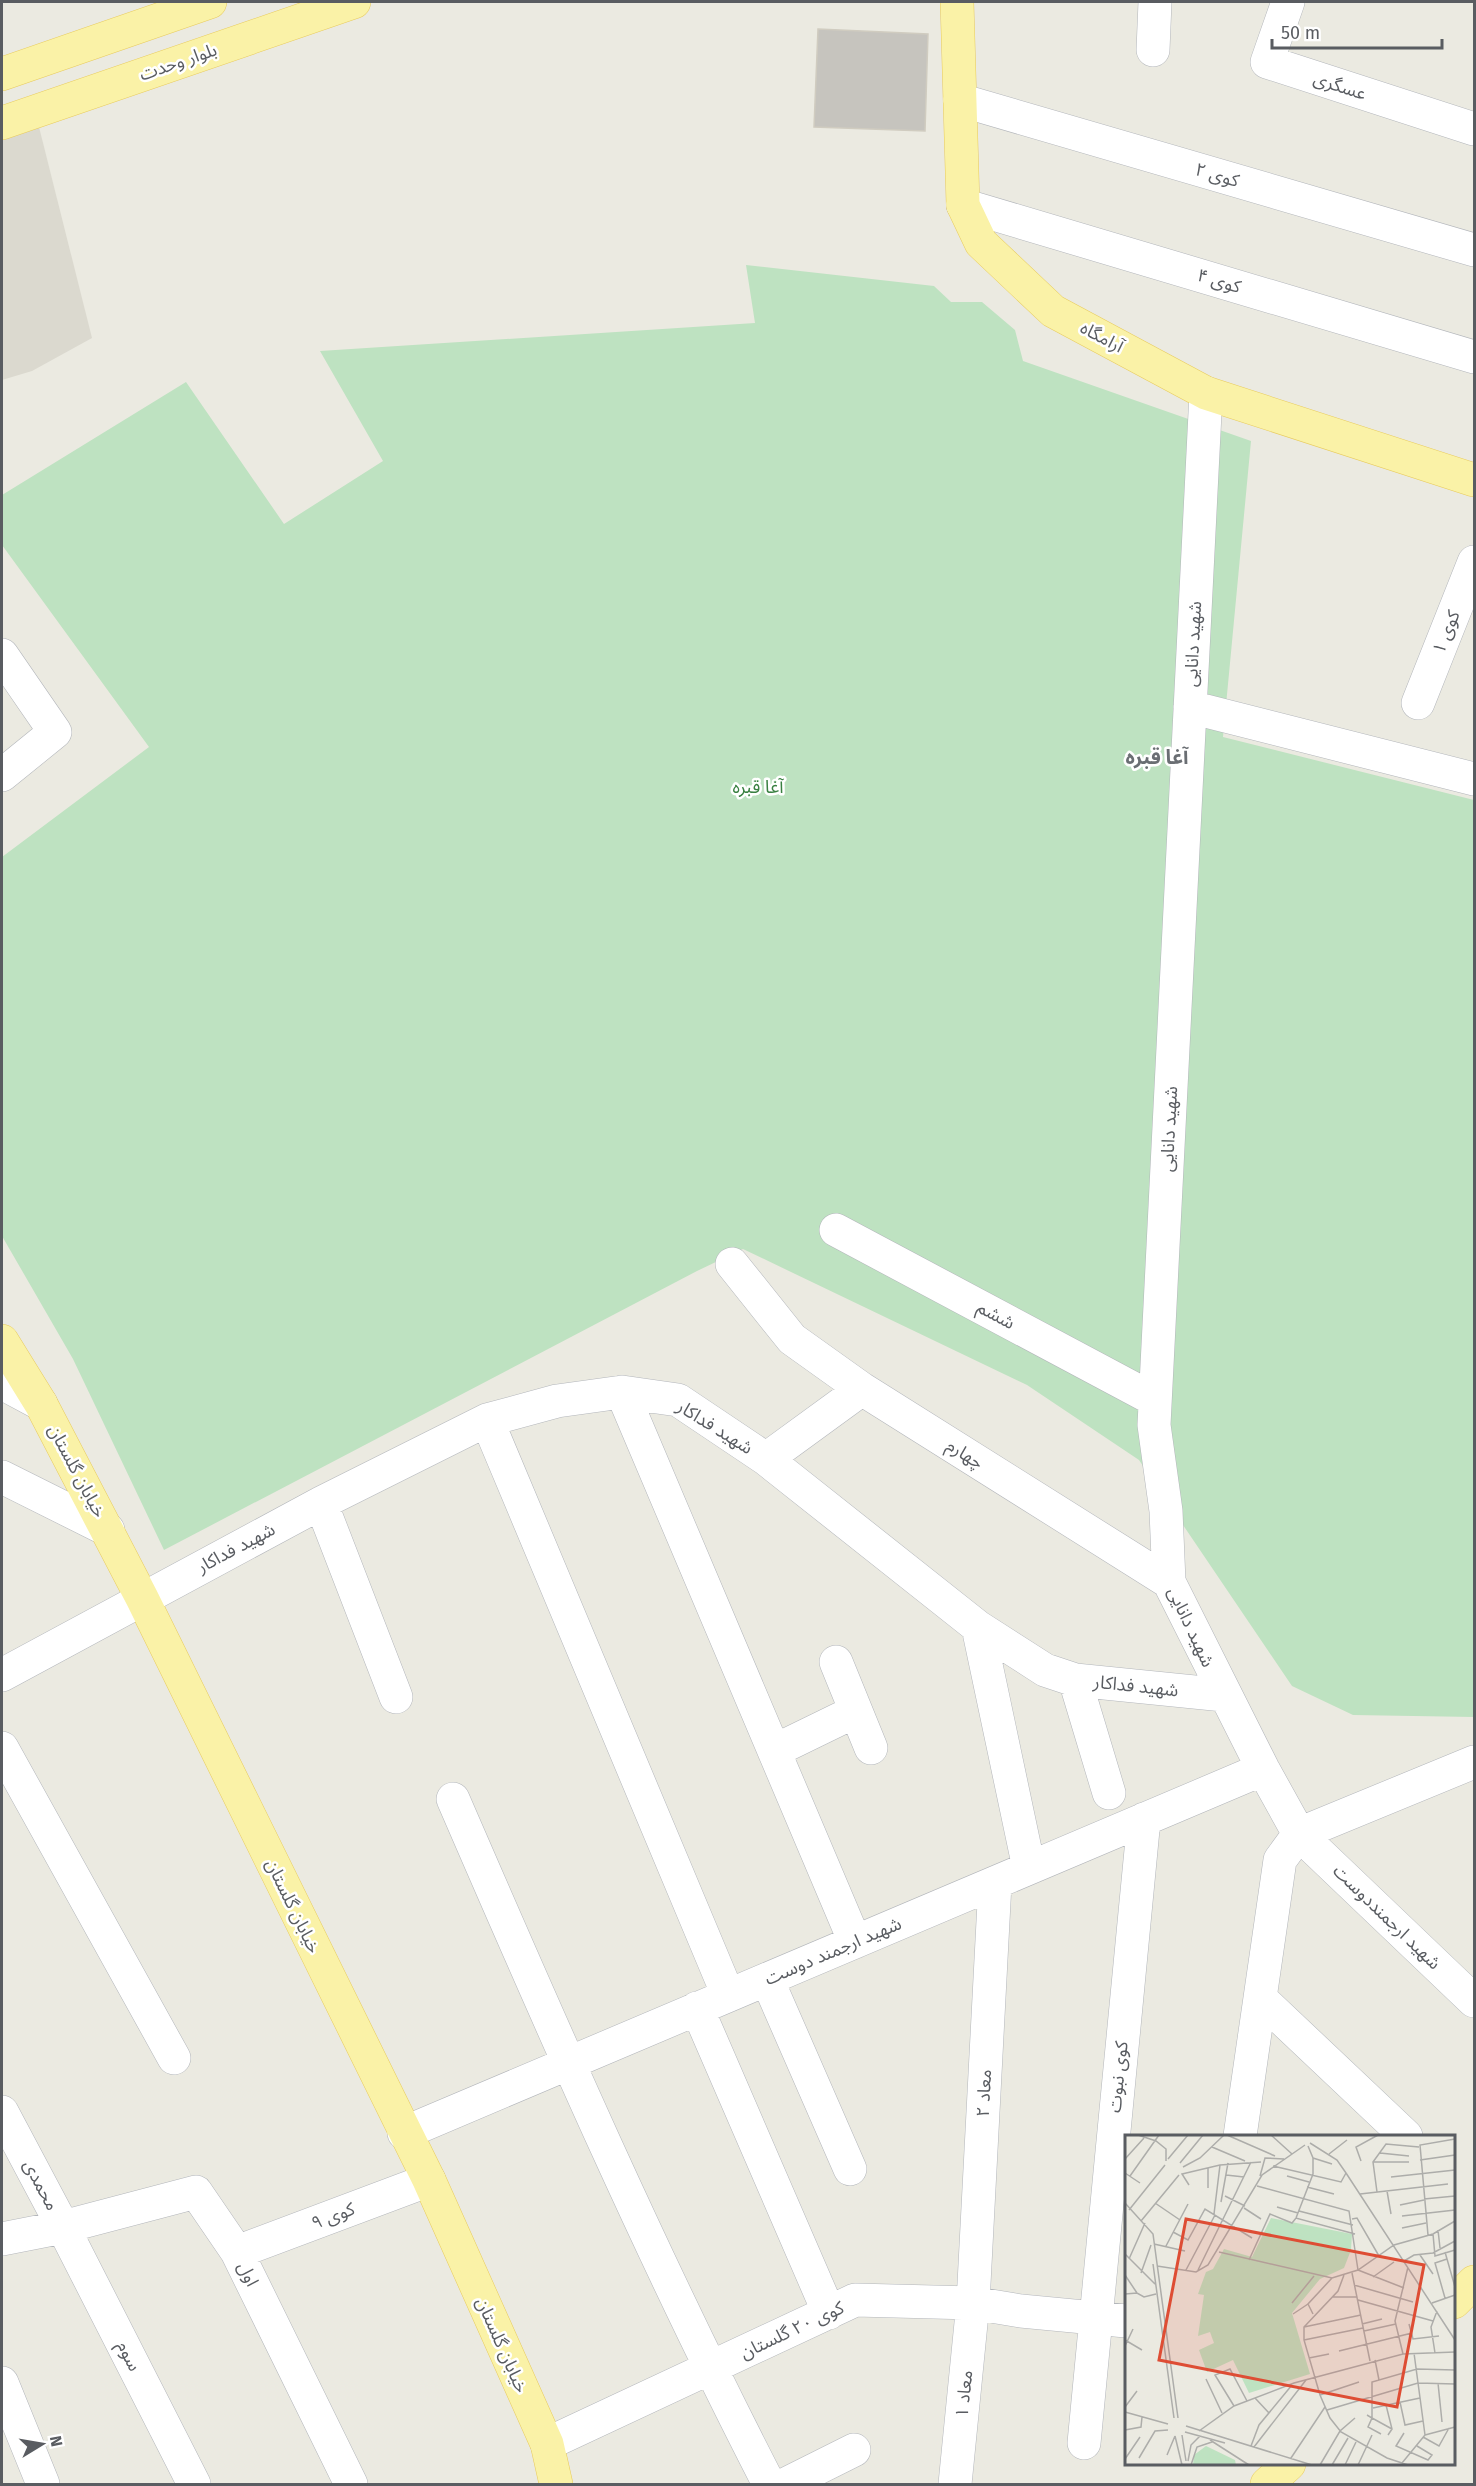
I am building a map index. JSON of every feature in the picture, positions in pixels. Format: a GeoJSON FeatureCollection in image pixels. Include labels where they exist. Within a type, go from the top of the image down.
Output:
{"type":"FeatureCollection","features":[{"type":"Feature","properties":{"kind":"main road"},"geometry":{"type":"LineString","coordinates":[[2,74],[210,2]]}},
{"type":"Feature","properties":{"kind":"main road","name":"بلوار وحدت"},"geometry":{"type":"LineString","coordinates":[[2,123],[354,2]]}},
{"type":"Feature","properties":{"kind":"main road","name":"آرامگاه"},"geometry":{"type":"LineString","coordinates":[[957,2],[963,205],[981,243],[1053,311],[1206,393],[1474,480]]}},
{"type":"Feature","properties":{"kind":"main road","name":"خیابان گلستان"},"geometry":{"type":"LineString","coordinates":[[2,1341],[41,1404],[108,1530],[429,2180],[547,2444],[556,2484]]}},
{"type":"Feature","properties":{"kind":"main road"},"geometry":{"type":"LineString","coordinates":[[1455,2301],[1474,2282]]}},
{"type":"Feature","properties":{"kind":"main road"},"geometry":{"type":"LineString","coordinates":[[1267,2484],[1287,2465]]}},
{"type":"Feature","properties":{"kind":"street"},"geometry":{"type":"LineString","coordinates":[[1153,50],[1155,2]]}},
{"type":"Feature","properties":{"kind":"street","name":"عسگری"},"geometry":{"type":"LineString","coordinates":[[1288,2],[1267,62],[1474,129]]}},
{"type":"Feature","properties":{"kind":"street","name":"کوی ۲"},"geometry":{"type":"LineString","coordinates":[[960,100],[1474,250]]}},
{"type":"Feature","properties":{"kind":"street","name":"کوی ۴"},"geometry":{"type":"LineString","coordinates":[[963,205],[1474,357]]}},
{"type":"Feature","properties":{"kind":"street","name":"شهید دانایی"},"geometry":{"type":"LineString","coordinates":[[1206,393],[1154,1425],[1166,1511],[1169,1582],[1224,1695],[1299,1834]]}},
{"type":"Feature","properties":{"kind":"street","name":"کوی ۱"},"geometry":{"type":"LineString","coordinates":[[1418,703],[1474,562]]}},
{"type":"Feature","properties":{"kind":"street"},"geometry":{"type":"LineString","coordinates":[[2,655],[55,732],[2,775]]}},
{"type":"Feature","properties":{"kind":"street"},"geometry":{"type":"LineString","coordinates":[[1190,707],[1474,779]]}},
{"type":"Feature","properties":{"kind":"street","name":"ششم"},"geometry":{"type":"LineString","coordinates":[[836,1230],[1155,1400]]}},
{"type":"Feature","properties":{"kind":"street","name":"چهارم"},"geometry":{"type":"LineString","coordinates":[[732,1264],[792,1339],[862,1389],[1169,1582]]}},
{"type":"Feature","properties":{"kind":"street"},"geometry":{"type":"LineString","coordinates":[[2,1383],[41,1404]]}},
{"type":"Feature","properties":{"kind":"street"},"geometry":{"type":"LineString","coordinates":[[766,1459],[862,1389]]}},
{"type":"Feature","properties":{"kind":"street"},"geometry":{"type":"LineString","coordinates":[[622,1392],[855,1942]]}},
{"type":"Feature","properties":{"kind":"street","name":"شهید فداکار"},"geometry":{"type":"LineString","coordinates":[[2,1675],[321,1503],[487,1420],[557,1401],[622,1392],[678,1400],[766,1459],[978,1627],[1045,1670],[1075,1680],[1224,1695]]}},
{"type":"Feature","properties":{"kind":"street"},"geometry":{"type":"LineString","coordinates":[[487,1420],[728,1995]]}},
{"type":"Feature","properties":{"kind":"street"},"geometry":{"type":"LineString","coordinates":[[2,1477],[108,1530]]}},
{"type":"Feature","properties":{"kind":"street"},"geometry":{"type":"LineString","coordinates":[[321,1503],[396,1697]]}},
{"type":"Feature","properties":{"kind":"street"},"geometry":{"type":"LineString","coordinates":[[978,1627],[1029,1868]]}},
{"type":"Feature","properties":{"kind":"street"},"geometry":{"type":"LineString","coordinates":[[836,1662],[871,1748]]}},
{"type":"Feature","properties":{"kind":"street"},"geometry":{"type":"LineString","coordinates":[[1075,1680],[1110,1793]]}},
{"type":"Feature","properties":{"kind":"street"},"geometry":{"type":"LineString","coordinates":[[774,1751],[856,1712]]}},
{"type":"Feature","properties":{"kind":"street"},"geometry":{"type":"LineString","coordinates":[[2,1748],[174,2058]]}},
{"type":"Feature","properties":{"kind":"street"},"geometry":{"type":"LineString","coordinates":[[1239,2135],[1280,1860],[1299,1834],[1474,1762]]}},
{"type":"Feature","properties":{"kind":"street","name":"شهید ارجمند دوست"},"geometry":{"type":"LineString","coordinates":[[404,2133],[1263,1769]]}},
{"type":"Feature","properties":{"kind":"street"},"geometry":{"type":"LineString","coordinates":[[453,1799],[568,2063],[709,2368],[769,2484]]}},
{"type":"Feature","properties":{"kind":"street","name":"کوی نبوت"},"geometry":{"type":"LineString","coordinates":[[1084,2443],[1094,2319],[1144,1820]]}},
{"type":"Feature","properties":{"kind":"street","name":"شهید ارجمنددوست"},"geometry":{"type":"LineString","coordinates":[[1299,1834],[1474,2001]]}},
{"type":"Feature","properties":{"kind":"street","name":"معاد ۲"},"geometry":{"type":"LineString","coordinates":[[973,2303],[995,1883]]}},
{"type":"Feature","properties":{"kind":"street"},"geometry":{"type":"LineString","coordinates":[[767,1979],[850,2169]]}},
{"type":"Feature","properties":{"kind":"street"},"geometry":{"type":"LineString","coordinates":[[1260,1998],[1405,2135]]}},
{"type":"Feature","properties":{"kind":"street"},"geometry":{"type":"LineString","coordinates":[[697,2008],[829,2313]]}},
{"type":"Feature","properties":{"kind":"street","name":"محمدی"},"geometry":{"type":"LineString","coordinates":[[2,2112],[63,2227]]}},
{"type":"Feature","properties":{"kind":"street","name":"کوی ۹"},"geometry":{"type":"LineString","coordinates":[[237,2252],[429,2180]]}},
{"type":"Feature","properties":{"kind":"street","name":"اول"},"geometry":{"type":"LineString","coordinates":[[63,2227],[196,2192],[237,2252],[351,2484]]}},
{"type":"Feature","properties":{"kind":"street"},"geometry":{"type":"LineString","coordinates":[[2,2239],[63,2227]]}},
{"type":"Feature","properties":{"kind":"street","name":"سوم"},"geometry":{"type":"LineString","coordinates":[[63,2227],[194,2484]]}},
{"type":"Feature","properties":{"kind":"street","name":"کوی ۲۰ گلستان"},"geometry":{"type":"LineString","coordinates":[[547,2444],[855,2300],[973,2303],[1125,2321]]}},
{"type":"Feature","properties":{"kind":"street","name":"معاد ۱"},"geometry":{"type":"LineString","coordinates":[[955,2484],[973,2303]]}},
{"type":"Feature","properties":{"kind":"street"},"geometry":{"type":"LineString","coordinates":[[2,2383],[43,2484]]}},
{"type":"Feature","properties":{"kind":"street"},"geometry":{"type":"LineString","coordinates":[[786,2484],[854,2450]]}},
{"type":"Feature","properties":{"kind":"shaded area"},"geometry":{"type":"Polygon","coordinates":[[[35,111],[92,338],[32,371],[2,380],[2,121],[35,111]]]}},
{"type":"Feature","properties":{"kind":"green space","name":"آغا قبره"},"geometry":{"type":"Polygon","coordinates":[[[746,265],[934,286],[951,302],[982,302],[1015,330],[1023,361],[1251,441],[1223,737],[1474,800],[1474,1717],[1353,1715],[1292,1686],[1139,1460],[1027,1385],[743,1249],[164,1550],[73,1359],[2,1236],[2,857],[149,747],[2,545],[2,495],[186,382],[284,524],[383,461],[320,351],[755,323],[746,265]]]}},
{"type":"Feature","properties":{"kind":"building"},"geometry":{"type":"Polygon","coordinates":[[[818,29],[928,34],[925,131],[814,127],[818,29]]]}},
{"type":"Feature","properties":{"kind":"district","name":"آغا قبره"},"geometry":{"type":"Point","coordinates":[1157,757]}}]}
